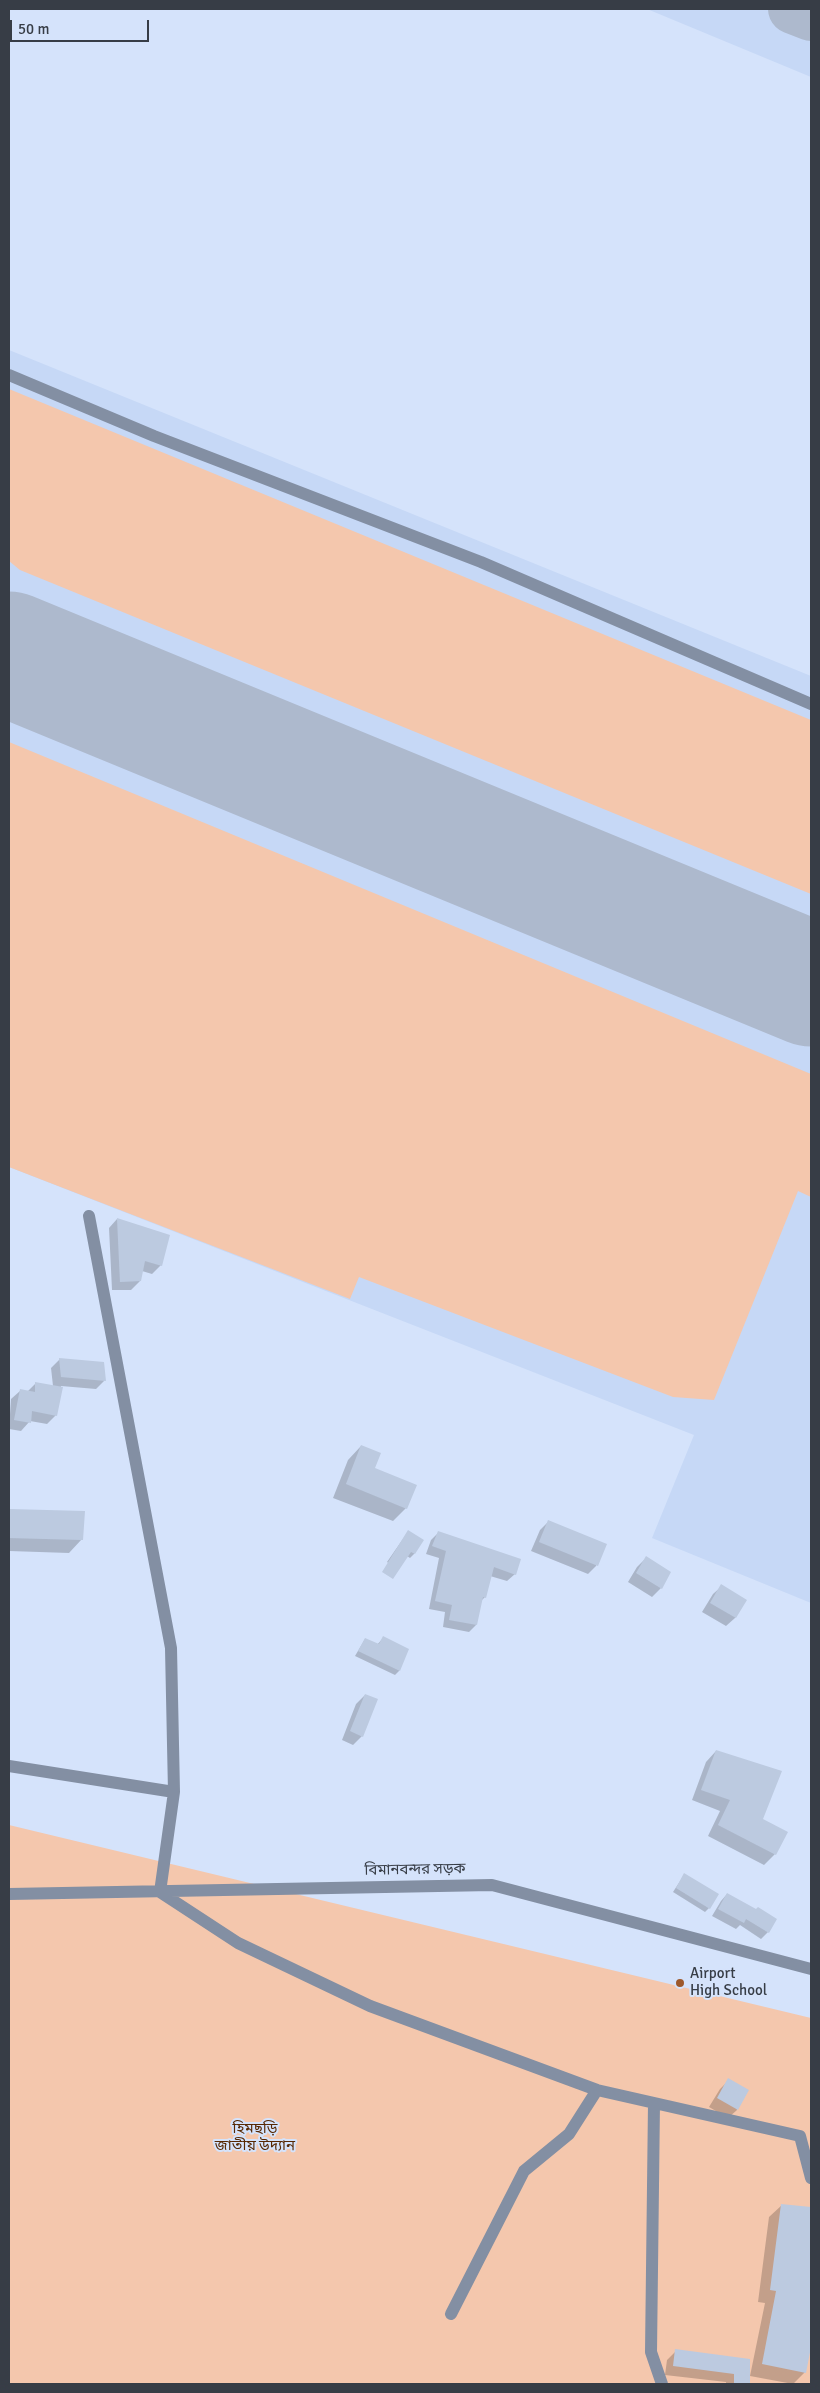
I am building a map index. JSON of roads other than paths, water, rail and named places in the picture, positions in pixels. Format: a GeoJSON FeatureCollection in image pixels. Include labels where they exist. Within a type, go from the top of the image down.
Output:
{"type":"FeatureCollection","features":[{"type":"Feature","properties":{"kind":"street"},"geometry":{"type":"LineString","coordinates":[[9,375],[154,436],[481,562],[811,704]]}},
{"type":"Feature","properties":{"kind":"street"},"geometry":{"type":"LineString","coordinates":[[89,1216],[171,1648],[174,1792],[160,1892],[238,1943],[370,2006],[597,2090],[806,2135],[811,2178]]}},
{"type":"Feature","properties":{"kind":"street"},"geometry":{"type":"LineString","coordinates":[[9,1766],[174,1792]]}},
{"type":"Feature","properties":{"kind":"street","name":"বিমানবন্দর সড়ক"},"geometry":{"type":"LineString","coordinates":[[9,1894],[492,1884],[811,1969]]}},
{"type":"Feature","properties":{"kind":"street"},"geometry":{"type":"LineString","coordinates":[[451,2314],[524,2171],[569,2134],[597,2090]]}},
{"type":"Feature","properties":{"kind":"street"},"geometry":{"type":"LineString","coordinates":[[654,2103],[651,2352],[662,2384]]}},
{"type":"Feature","properties":{"kind":"place","name":"Airport High School"},"geometry":{"type":"Point","coordinates":[680,1983]}},
{"type":"Feature","properties":{"kind":"park label","name":"হিমছড়ি জাতীয় উদ্যান"},"geometry":{"type":"Point","coordinates":[255,2138]}}]}
